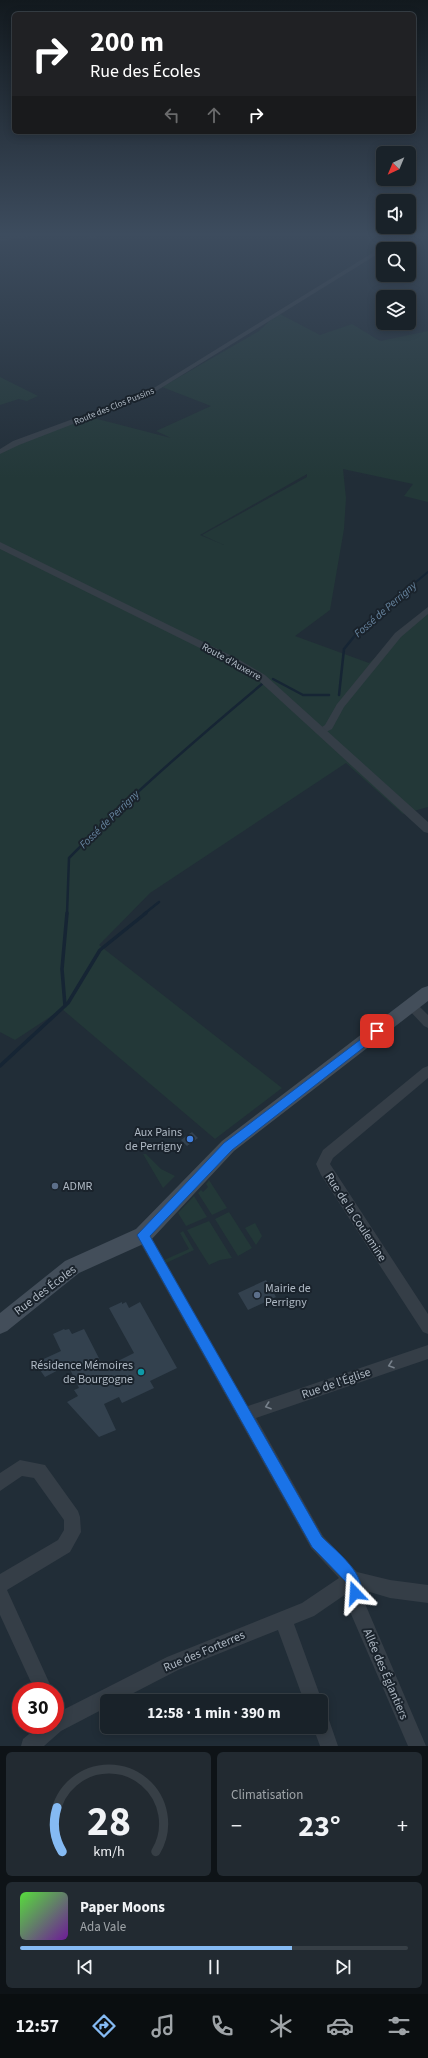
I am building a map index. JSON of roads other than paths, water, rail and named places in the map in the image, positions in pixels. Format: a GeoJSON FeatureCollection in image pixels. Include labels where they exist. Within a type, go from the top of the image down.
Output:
{"type":"FeatureCollection","features":[{"type":"Feature","properties":{"kind":"main road","name":"Rue des Écoles"},"geometry":{"type":"LineString","coordinates":[[0,1325],[72,1267],[143,1235],[228,1146],[428,992]]}},
{"type":"Feature","properties":{"kind":"street","name":"Route des Clos Pussins"},"geometry":{"type":"LineString","coordinates":[[0,452],[16,443],[151,392],[275,315]]}},
{"type":"Feature","properties":{"kind":"street","name":"Route d'Auxerre"},"geometry":{"type":"LineString","coordinates":[[0,545],[249,669],[277,689],[428,829]]}},
{"type":"Feature","properties":{"kind":"street"},"geometry":{"type":"LineString","coordinates":[[321,731],[330,727],[340,706],[398,635],[428,610]]}},
{"type":"Feature","properties":{"kind":"street"},"geometry":{"type":"LineString","coordinates":[[411,1005],[428,1023]]}},
{"type":"Feature","properties":{"kind":"street","name":"Rue de la Coulemine"},"geometry":{"type":"LineString","coordinates":[[428,1071],[328,1154],[324,1164],[326,1171],[428,1327]]}},
{"type":"Feature","properties":{"kind":"street"},"geometry":{"type":"LineString","coordinates":[[143,1235],[317,1542],[352,1579],[390,1589],[428,1594]]}},
{"type":"Feature","properties":{"kind":"street","name":"Rue de l'Église"},"geometry":{"type":"LineString","coordinates":[[244,1415],[428,1352]]}},
{"type":"Feature","properties":{"kind":"street"},"geometry":{"type":"LineString","coordinates":[[0,1483],[20,1468],[39,1471],[72,1517],[73,1532],[64,1546],[0,1584]]}},
{"type":"Feature","properties":{"kind":"street","name":"Rue des Forterres"},"geometry":{"type":"LineString","coordinates":[[64,1717],[174,1663],[308,1610],[352,1579]]}},
{"type":"Feature","properties":{"kind":"street","name":"Allée des Églantiers"},"geometry":{"type":"LineString","coordinates":[[352,1579],[358,1607],[417,1746]]}},
{"type":"Feature","properties":{"kind":"street"},"geometry":{"type":"LineString","coordinates":[[0,1595],[40,1682]]}},
{"type":"Feature","properties":{"kind":"street"},"geometry":{"type":"LineString","coordinates":[[283,1619],[310,1694]]}},
{"type":"Feature","properties":{"kind":"street","name":"Rue des Forterres"},"geometry":{"type":"LineString","coordinates":[[30,1746],[42,1734]]}},
{"type":"Feature","properties":{"kind":"street"},"geometry":{"type":"LineString","coordinates":[[325,1734],[329,1746]]}},
{"type":"Feature","properties":{"kind":"waterway","name":"Fossé de Perrigny"},"geometry":{"type":"LineString","coordinates":[[359,629],[428,572]]}},
{"type":"Feature","properties":{"kind":"waterway","name":"Fossé de Perrigny"},"geometry":{"type":"LineString","coordinates":[[339,695],[344,649],[361,628]]}},
{"type":"Feature","properties":{"kind":"waterway","name":"Fossé de Perrigny"},"geometry":{"type":"LineString","coordinates":[[273,679],[303,695],[329,695]]}},
{"type":"Feature","properties":{"kind":"waterway","name":"Fossé de Perrigny"},"geometry":{"type":"LineString","coordinates":[[67,914],[69,858],[163,769],[262,684]]}},
{"type":"Feature","properties":{"kind":"waterway","name":"Fossé de Perrigny"},"geometry":{"type":"LineString","coordinates":[[144,914],[159,902]]}},
{"type":"Feature","properties":{"kind":"waterway","name":"Fossé de Perrigny"},"geometry":{"type":"LineString","coordinates":[[65,1006],[62,969],[67,913]]}},
{"type":"Feature","properties":{"kind":"waterway","name":"Fossé de Perrigny"},"geometry":{"type":"LineString","coordinates":[[65,1006],[100,950],[146,913]]}},
{"type":"Feature","properties":{"kind":"waterway","name":"Fossé de Perrigny"},"geometry":{"type":"LineString","coordinates":[[0,1066],[65,1006]]}},
{"type":"Feature","properties":{"kind":"place","name":"Aux Pains de Perrigny"},"geometry":{"type":"Point","coordinates":[190,1139]}},
{"type":"Feature","properties":{"kind":"place","name":"ADMR"},"geometry":{"type":"Point","coordinates":[55,1186]}},
{"type":"Feature","properties":{"kind":"place","name":"Mairie de Perrigny"},"geometry":{"type":"Point","coordinates":[257,1295]}},
{"type":"Feature","properties":{"kind":"place","name":"Résidence Mémoires de Bourgogne"},"geometry":{"type":"Point","coordinates":[141,1372]}}]}
